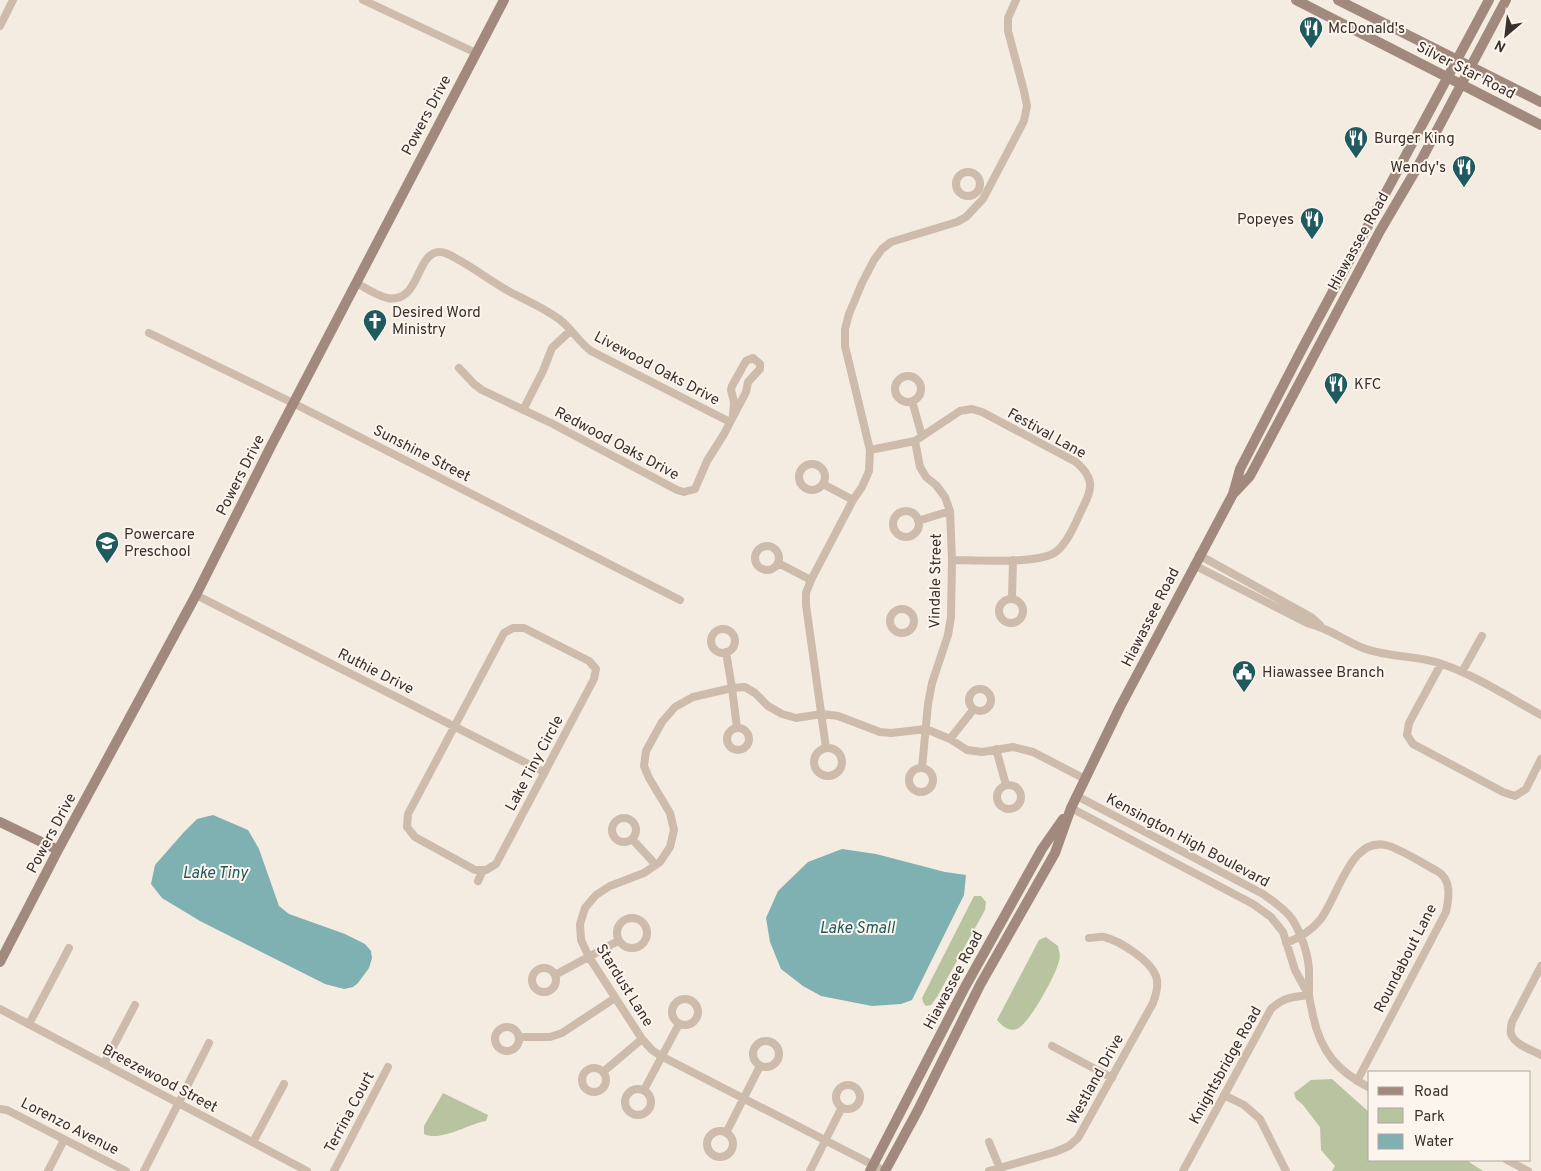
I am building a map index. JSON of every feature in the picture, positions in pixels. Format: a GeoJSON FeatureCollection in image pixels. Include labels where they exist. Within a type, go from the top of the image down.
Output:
{"type":"FeatureCollection","features":[{"type":"Feature","properties":{"kind":"street"},"geometry":{"type":"LineString","coordinates":[[0,26],[13,0]]}},
{"type":"Feature","properties":{"kind":"street"},"geometry":{"type":"LineString","coordinates":[[363,0],[476,53]]}},
{"type":"Feature","properties":{"kind":"street","name":"Powers Drive"},"geometry":{"type":"LineString","coordinates":[[0,962],[58,850],[196,595],[293,403],[504,0]]}},
{"type":"Feature","properties":{"kind":"street"},"geometry":{"type":"LineString","coordinates":[[826,748],[806,605],[806,593],[853,500],[862,487],[869,471],[870,450],[845,346],[844,329],[848,314],[861,286],[874,260],[882,249],[892,242],[957,222],[966,217],[983,199],[983,190],[1024,121],[1027,106],[1008,31],[1008,18],[1016,0]]}},
{"type":"Feature","properties":{"kind":"street","name":"Silver Star Road"},"geometry":{"type":"LineString","coordinates":[[1296,0],[1541,125]]}},
{"type":"Feature","properties":{"kind":"street","name":"Silver Star Road"},"geometry":{"type":"LineString","coordinates":[[1338,0],[1541,102]]}},
{"type":"Feature","properties":{"kind":"street","name":"Hiawassee Road"},"geometry":{"type":"LineString","coordinates":[[885,1171],[918,1110],[980,985],[1055,853],[1071,808],[1120,707],[1233,494],[1240,469],[1489,0]]}},
{"type":"Feature","properties":{"kind":"street","name":"Hiawassee Road"},"geometry":{"type":"LineString","coordinates":[[1233,494],[1250,476],[1380,231],[1417,168],[1506,0]]}},
{"type":"Feature","properties":{"kind":"street","name":"Livewood Oaks Drive"},"geometry":{"type":"LineString","coordinates":[[356,283],[380,296],[396,298],[410,289],[428,257],[440,252],[447,254],[472,267],[511,292],[550,312],[591,351],[731,419]]}},
{"type":"Feature","properties":{"kind":"street"},"geometry":{"type":"LineString","coordinates":[[523,410],[552,348],[570,331]]}},
{"type":"Feature","properties":{"kind":"street","name":"Sunshine Street"},"geometry":{"type":"LineString","coordinates":[[149,333],[293,403],[680,600]]}},
{"type":"Feature","properties":{"kind":"street","name":"Redwood Oaks Drive"},"geometry":{"type":"LineString","coordinates":[[459,368],[482,390],[553,424],[684,492],[695,489],[707,461],[731,419],[746,392],[748,382],[760,369],[760,364],[753,358],[746,361],[732,386],[734,402],[731,419]]}},
{"type":"Feature","properties":{"kind":"street","name":"Vindale Street"},"geometry":{"type":"LineString","coordinates":[[912,401],[919,439],[920,467],[926,477],[936,485],[950,511],[952,560],[951,617],[948,635],[932,683],[922,768]]}},
{"type":"Feature","properties":{"kind":"street","name":"Festival Lane"},"geometry":{"type":"LineString","coordinates":[[870,450],[919,439],[960,410],[972,409],[982,412],[1076,462],[1086,470],[1090,478],[1088,497],[1063,545],[1056,553],[1048,557],[1034,559],[952,560]]}},
{"type":"Feature","properties":{"kind":"street"},"geometry":{"type":"LineString","coordinates":[[823,484],[853,500]]}},
{"type":"Feature","properties":{"kind":"street"},"geometry":{"type":"LineString","coordinates":[[918,521],[950,511]]}},
{"type":"Feature","properties":{"kind":"street"},"geometry":{"type":"LineString","coordinates":[[1012,598],[1013,560]]}},
{"type":"Feature","properties":{"kind":"street"},"geometry":{"type":"LineString","coordinates":[[1197,560],[1312,617],[1322,627],[1363,648],[1441,664],[1462,672],[1541,715]]}},
{"type":"Feature","properties":{"kind":"street"},"geometry":{"type":"LineString","coordinates":[[778,563],[811,580]]}},
{"type":"Feature","properties":{"kind":"street","name":"Ruthie Drive"},"geometry":{"type":"LineString","coordinates":[[196,595],[544,772]]}},
{"type":"Feature","properties":{"kind":"street","name":"Lake Tiny Circle"},"geometry":{"type":"LineString","coordinates":[[513,628],[524,628],[589,661],[596,669],[594,679],[544,772],[496,864],[486,870],[475,870],[415,837],[408,826],[408,814],[454,726],[504,633],[513,628]]}},
{"type":"Feature","properties":{"kind":"street"},"geometry":{"type":"LineString","coordinates":[[1462,672],[1482,636]]}},
{"type":"Feature","properties":{"kind":"street"},"geometry":{"type":"LineString","coordinates":[[726,652],[737,728]]}},
{"type":"Feature","properties":{"kind":"street"},"geometry":{"type":"LineString","coordinates":[[1441,664],[1409,723],[1407,735],[1414,744],[1502,792],[1515,796],[1526,790],[1541,759]]}},
{"type":"Feature","properties":{"kind":"street","name":"Stardust Lane"},"geometry":{"type":"LineString","coordinates":[[885,1171],[872,1168],[824,1140],[652,1050],[642,1039],[589,957],[581,940],[580,924],[588,903],[610,886],[644,873],[656,865],[670,847],[674,830],[670,813],[646,772],[644,766],[646,751],[662,722],[676,707],[693,697],[744,687],[755,693],[768,706],[782,714],[796,718],[822,714],[838,716],[880,732],[891,733],[926,729],[950,739],[967,750],[982,752],[1013,747],[1033,752],[1085,779]]}},
{"type":"Feature","properties":{"kind":"street"},"geometry":{"type":"LineString","coordinates":[[950,739],[974,710]]}},
{"type":"Feature","properties":{"kind":"street"},"geometry":{"type":"LineString","coordinates":[[996,749],[1006,785]]}},
{"type":"Feature","properties":{"kind":"street","name":"Kensington High Boulevard"},"geometry":{"type":"LineString","coordinates":[[1077,796],[1263,894],[1278,905],[1291,918],[1301,937],[1309,968],[1309,995],[1317,1032],[1328,1053],[1340,1069],[1368,1087]]}},
{"type":"Feature","properties":{"kind":"street","name":"Hiawassee Road"},"geometry":{"type":"LineString","coordinates":[[872,1168],[965,986],[1042,849],[1071,808]]}},
{"type":"Feature","properties":{"kind":"street","name":"Kensington High Boulevard"},"geometry":{"type":"LineString","coordinates":[[1071,808],[1253,904],[1271,917],[1283,932],[1296,970],[1309,995]]}},
{"type":"Feature","properties":{"kind":"street"},"geometry":{"type":"LineString","coordinates":[[0,822],[58,850]]}},
{"type":"Feature","properties":{"kind":"street"},"geometry":{"type":"LineString","coordinates":[[632,839],[656,865]]}},
{"type":"Feature","properties":{"kind":"street","name":"Roundabout Lane"},"geometry":{"type":"LineString","coordinates":[[1286,943],[1301,937],[1321,919],[1354,859],[1363,849],[1374,844],[1389,845],[1441,873],[1448,884],[1449,898],[1446,912],[1357,1081]]}},
{"type":"Feature","properties":{"kind":"street"},"geometry":{"type":"LineString","coordinates":[[478,881],[483,870]]}},
{"type":"Feature","properties":{"kind":"street"},"geometry":{"type":"LineString","coordinates":[[636,918],[645,925],[647,937],[639,947],[628,948],[618,941],[616,929],[624,920],[636,918]]}},
{"type":"Feature","properties":{"kind":"street","name":"Westland Drive"},"geometry":{"type":"LineString","coordinates":[[989,1171],[1055,1152],[1069,1146],[1078,1138],[1153,1002],[1157,991],[1156,977],[1148,964],[1135,952],[1103,936],[1089,938]]}},
{"type":"Feature","properties":{"kind":"street"},"geometry":{"type":"LineString","coordinates":[[555,975],[618,941]]}},
{"type":"Feature","properties":{"kind":"street"},"geometry":{"type":"LineString","coordinates":[[28,1024],[69,948]]}},
{"type":"Feature","properties":{"kind":"street"},"geometry":{"type":"LineString","coordinates":[[1541,966],[1512,1022],[1510,1033],[1513,1039],[1520,1044],[1541,1055]]}},
{"type":"Feature","properties":{"kind":"street","name":"Knightsbridge Road"},"geometry":{"type":"LineString","coordinates":[[1183,1171],[1271,1009],[1279,1001],[1291,997],[1309,995]]}},
{"type":"Feature","properties":{"kind":"street"},"geometry":{"type":"LineString","coordinates":[[519,1037],[550,1036],[562,1033],[615,998]]}},
{"type":"Feature","properties":{"kind":"street"},"geometry":{"type":"LineString","coordinates":[[104,1064],[135,1006]]}},
{"type":"Feature","properties":{"kind":"street","name":"Breezewood Street"},"geometry":{"type":"LineString","coordinates":[[0,1008],[307,1171]]}},
{"type":"Feature","properties":{"kind":"street"},"geometry":{"type":"LineString","coordinates":[[644,1090],[679,1024]]}},
{"type":"Feature","properties":{"kind":"street"},"geometry":{"type":"LineString","coordinates":[[604,1072],[642,1039]]}},
{"type":"Feature","properties":{"kind":"street"},"geometry":{"type":"LineString","coordinates":[[144,1171],[209,1043]]}},
{"type":"Feature","properties":{"kind":"street"},"geometry":{"type":"LineString","coordinates":[[1052,1046],[1112,1078]]}},
{"type":"Feature","properties":{"kind":"street"},"geometry":{"type":"LineString","coordinates":[[726,1132],[760,1066]]}},
{"type":"Feature","properties":{"kind":"street","name":"Terrina Court"},"geometry":{"type":"LineString","coordinates":[[334,1171],[388,1067]]}},
{"type":"Feature","properties":{"kind":"street"},"geometry":{"type":"LineString","coordinates":[[252,1142],[284,1084]]}},
{"type":"Feature","properties":{"kind":"street"},"geometry":{"type":"LineString","coordinates":[[1224,1094],[1244,1105],[1260,1119],[1286,1171]]}},
{"type":"Feature","properties":{"kind":"street"},"geometry":{"type":"LineString","coordinates":[[810,1171],[842,1107]]}},
{"type":"Feature","properties":{"kind":"street","name":"Lorenzo Avenue"},"geometry":{"type":"LineString","coordinates":[[0,1109],[8,1110],[126,1171]]}},
{"type":"Feature","properties":{"kind":"street"},"geometry":{"type":"LineString","coordinates":[[48,1171],[64,1140]]}},
{"type":"Feature","properties":{"kind":"street"},"geometry":{"type":"LineString","coordinates":[[989,1142],[1001,1169]]}},
{"type":"Feature","properties":{"kind":"street"},"geometry":{"type":"LineString","coordinates":[[1509,1161],[1528,1171]]}},
{"type":"Feature","properties":{"kind":"green space"},"geometry":{"type":"Polygon","coordinates":[[[974,896],[981,896],[986,902],[985,910],[937,997],[931,1005],[926,1006],[922,998],[974,896]]]}},
{"type":"Feature","properties":{"kind":"green space"},"geometry":{"type":"Polygon","coordinates":[[[1046,937],[1058,946],[1060,957],[1057,968],[1048,987],[1028,1018],[1017,1029],[1008,1029],[997,1020],[1039,940],[1046,937]]]}},
{"type":"Feature","properties":{"kind":"green space"},"geometry":{"type":"Polygon","coordinates":[[[1332,1079],[1368,1111],[1368,1161],[1468,1161],[1483,1171],[1332,1171],[1335,1166],[1321,1150],[1320,1127],[1296,1099],[1294,1093],[1311,1080],[1332,1079]]]}},
{"type":"Feature","properties":{"kind":"green space"},"geometry":{"type":"Polygon","coordinates":[[[443,1093],[488,1115],[486,1121],[438,1136],[424,1134],[424,1126],[443,1093]]]}},
{"type":"Feature","properties":{"kind":"water","name":"Lake Tiny"},"geometry":{"type":"Polygon","coordinates":[[[213,815],[248,830],[259,849],[279,906],[289,914],[345,934],[365,944],[371,951],[372,958],[369,968],[358,983],[353,987],[344,989],[325,984],[200,921],[162,898],[151,884],[155,865],[197,819],[213,815]]]}},
{"type":"Feature","properties":{"kind":"water","name":"Lake Small"},"geometry":{"type":"Polygon","coordinates":[[[842,849],[876,854],[945,872],[966,875],[964,895],[912,1000],[901,1004],[872,1006],[821,996],[803,986],[781,969],[770,942],[766,918],[778,891],[808,862],[842,849]]]}},
{"type":"Feature","properties":{"kind":"place","name":"McDonald's"},"geometry":{"type":"Point","coordinates":[1311,49]}},
{"type":"Feature","properties":{"kind":"place","name":"Burger King"},"geometry":{"type":"Point","coordinates":[1356,159]}},
{"type":"Feature","properties":{"kind":"place","name":"Wendy's"},"geometry":{"type":"Point","coordinates":[1464,188]}},
{"type":"Feature","properties":{"kind":"place","name":"Popeyes"},"geometry":{"type":"Point","coordinates":[1312,240]}},
{"type":"Feature","properties":{"kind":"place","name":"Desired Word Ministry"},"geometry":{"type":"Point","coordinates":[375,342]}},
{"type":"Feature","properties":{"kind":"place","name":"KFC"},"geometry":{"type":"Point","coordinates":[1336,405]}},
{"type":"Feature","properties":{"kind":"place","name":"Powercare Preschool"},"geometry":{"type":"Point","coordinates":[107,564]}},
{"type":"Feature","properties":{"kind":"place","name":"Hiawassee Branch"},"geometry":{"type":"Point","coordinates":[1244,693]}}]}
